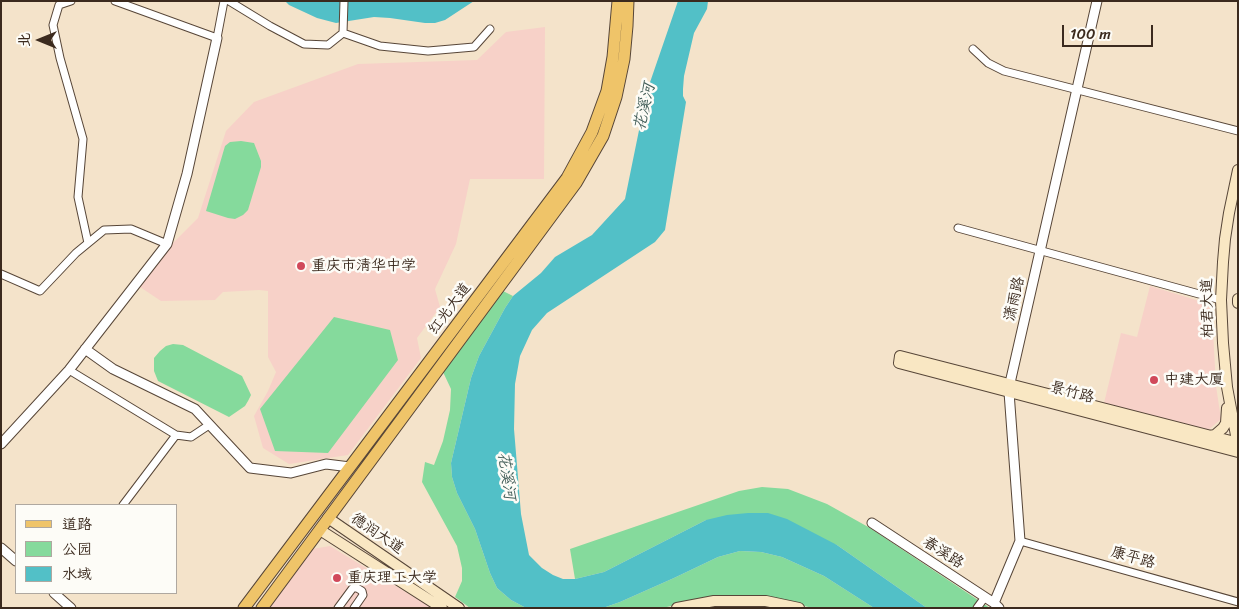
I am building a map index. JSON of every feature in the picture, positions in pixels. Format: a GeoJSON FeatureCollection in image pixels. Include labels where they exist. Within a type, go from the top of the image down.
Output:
{"type":"FeatureCollection","features":[{"type":"Feature","properties":{"kind":"main road","name":"红光大道"},"geometry":{"type":"LineString","coordinates":[[244,608],[567,178],[592,132],[607,91],[613,57],[618,1]]}},
{"type":"Feature","properties":{"kind":"main road","name":"红光大道"},"geometry":{"type":"LineString","coordinates":[[262,608],[576,183],[602,136],[616,97],[624,59],[628,1]]}},
{"type":"Feature","properties":{"kind":"main road","name":"柏君大道"},"geometry":{"type":"LineString","coordinates":[[1238,170],[1225,239],[1221,300],[1227,387],[1238,446]]}},
{"type":"Feature","properties":{"kind":"main road"},"geometry":{"type":"LineString","coordinates":[[1235,184],[1238,202]]}},
{"type":"Feature","properties":{"kind":"main road","name":"景竹路"},"geometry":{"type":"LineString","coordinates":[[899,360],[1238,446]]}},
{"type":"Feature","properties":{"kind":"main road"},"geometry":{"type":"LineString","coordinates":[[1209,436],[1220,432],[1226,423],[1227,387]]}},
{"type":"Feature","properties":{"kind":"main road","name":"景竹路"},"geometry":{"type":"LineString","coordinates":[[1010,388],[1209,436],[1238,446]]}},
{"type":"Feature","properties":{"kind":"main road","name":"德润大道"},"geometry":{"type":"LineString","coordinates":[[328,518],[459,608]]}},
{"type":"Feature","properties":{"kind":"main road","name":"德润大道"},"geometry":{"type":"LineString","coordinates":[[320,530],[442,608]]}},
{"type":"Feature","properties":{"kind":"main road"},"geometry":{"type":"LineString","coordinates":[[678,608],[714,601],[766,601],[799,608]]}},
{"type":"Feature","properties":{"kind":"street"},"geometry":{"type":"LineString","coordinates":[[71,1],[59,6],[53,25],[82,139],[78,197],[88,243]]}},
{"type":"Feature","properties":{"kind":"street"},"geometry":{"type":"LineString","coordinates":[[115,1],[217,38]]}},
{"type":"Feature","properties":{"kind":"street"},"geometry":{"type":"LineString","coordinates":[[1,444],[69,370],[167,244],[187,174],[224,1]]}},
{"type":"Feature","properties":{"kind":"street"},"geometry":{"type":"LineString","coordinates":[[229,1],[304,44],[328,45],[344,33]]}},
{"type":"Feature","properties":{"kind":"street"},"geometry":{"type":"LineString","coordinates":[[344,1],[344,33]]}},
{"type":"Feature","properties":{"kind":"street","name":"潇雨路"},"geometry":{"type":"LineString","coordinates":[[997,605],[1020,541],[1010,388],[1097,1]]}},
{"type":"Feature","properties":{"kind":"street"},"geometry":{"type":"LineString","coordinates":[[344,33],[380,46],[428,51],[474,47],[490,29]]}},
{"type":"Feature","properties":{"kind":"street"},"geometry":{"type":"LineString","coordinates":[[973,49],[988,63],[1004,71],[1238,131]]}},
{"type":"Feature","properties":{"kind":"street"},"geometry":{"type":"LineString","coordinates":[[1,274],[40,291],[76,253],[104,230],[131,228],[167,244]]}},
{"type":"Feature","properties":{"kind":"street"},"geometry":{"type":"LineString","coordinates":[[958,228],[1221,300]]}},
{"type":"Feature","properties":{"kind":"street"},"geometry":{"type":"LineString","coordinates":[[85,349],[113,369],[195,409],[250,468],[291,473],[326,464],[350,466]]}},
{"type":"Feature","properties":{"kind":"street"},"geometry":{"type":"LineString","coordinates":[[69,370],[176,434],[191,438],[209,425]]}},
{"type":"Feature","properties":{"kind":"street"},"geometry":{"type":"LineString","coordinates":[[124,504],[176,434]]}},
{"type":"Feature","properties":{"kind":"street","name":"春溪路"},"geometry":{"type":"LineString","coordinates":[[872,523],[997,605]]}},
{"type":"Feature","properties":{"kind":"street","name":"康平路"},"geometry":{"type":"LineString","coordinates":[[1020,541],[1238,602]]}},
{"type":"Feature","properties":{"kind":"street"},"geometry":{"type":"LineString","coordinates":[[1,548],[15,560]]}},
{"type":"Feature","properties":{"kind":"street"},"geometry":{"type":"LineString","coordinates":[[338,608],[352,589],[357,588],[362,591],[363,595],[354,608]]}},
{"type":"Feature","properties":{"kind":"street"},"geometry":{"type":"LineString","coordinates":[[56,594],[71,608]]}},
{"type":"Feature","properties":{"kind":"street"},"geometry":{"type":"LineString","coordinates":[[977,608],[985,597]]}},
{"type":"Feature","properties":{"kind":"shaded area","name":"重庆市清华中学"},"geometry":{"type":"Polygon","coordinates":[[[545,27],[544,179],[470,179],[456,244],[435,289],[440,307],[417,338],[421,358],[348,455],[289,464],[263,448],[254,416],[276,372],[268,357],[268,291],[223,292],[215,300],[161,301],[140,287],[172,244],[198,218],[226,131],[254,102],[358,64],[477,60],[506,32],[545,27]]]}},
{"type":"Feature","properties":{"kind":"shaded area"},"geometry":{"type":"Polygon","coordinates":[[[1150,286],[1206,303],[1212,312],[1216,386],[1221,419],[1207,431],[1104,403],[1121,333],[1137,337],[1150,286]]]}},
{"type":"Feature","properties":{"kind":"shaded area","name":"重庆理工大学"},"geometry":{"type":"Polygon","coordinates":[[[330,546],[432,608],[268,608],[312,549],[330,546]]]}},
{"type":"Feature","properties":{"kind":"green space"},"geometry":{"type":"Polygon","coordinates":[[[230,142],[254,143],[261,161],[261,167],[248,210],[235,219],[206,211],[225,146],[230,142]]]}},
{"type":"Feature","properties":{"kind":"green space"},"geometry":{"type":"Polygon","coordinates":[[[503,291],[513,296],[479,356],[471,378],[451,463],[452,477],[457,493],[475,529],[497,588],[511,600],[526,608],[470,608],[455,597],[462,581],[462,568],[457,546],[422,482],[425,462],[434,465],[443,441],[450,410],[451,389],[443,372],[503,291]]]}},
{"type":"Feature","properties":{"kind":"green space"},"geometry":{"type":"Polygon","coordinates":[[[334,317],[390,330],[398,360],[328,453],[275,451],[260,409],[334,317]]]}},
{"type":"Feature","properties":{"kind":"green space"},"geometry":{"type":"Polygon","coordinates":[[[173,344],[183,345],[242,376],[251,395],[245,406],[229,417],[158,381],[154,371],[154,358],[166,346],[173,344]]]}},
{"type":"Feature","properties":{"kind":"green space"},"geometry":{"type":"Polygon","coordinates":[[[762,487],[788,489],[827,504],[870,528],[990,608],[927,608],[837,545],[706,520],[604,572],[575,579],[570,549],[739,491],[762,487]]]}},
{"type":"Feature","properties":{"kind":"green space"},"geometry":{"type":"Polygon","coordinates":[[[740,551],[761,552],[782,557],[824,576],[874,608],[813,608],[765,597],[713,597],[662,608],[603,608],[718,557],[740,551]]]}},
{"type":"Feature","properties":{"kind":"water"},"geometry":{"type":"Polygon","coordinates":[[[285,1],[474,1],[445,20],[435,23],[374,17],[336,23],[317,18],[289,5],[285,1]]]}},
{"type":"Feature","properties":{"kind":"water","name":"花溪河"},"geometry":{"type":"Polygon","coordinates":[[[678,1],[708,1],[707,9],[694,33],[684,76],[683,96],[686,102],[665,230],[655,242],[547,313],[532,330],[520,356],[515,384],[514,429],[521,514],[529,555],[542,568],[553,575],[563,579],[575,579],[604,572],[706,520],[727,515],[768,513],[787,519],[837,545],[927,608],[874,608],[824,576],[782,557],[761,552],[740,551],[718,557],[603,608],[526,608],[511,600],[497,588],[475,529],[457,493],[452,477],[451,463],[471,378],[479,356],[513,296],[541,273],[555,257],[592,235],[625,199],[647,91],[678,1]]]}},
{"type":"Feature","properties":{"kind":"place","name":"重庆市清华中学"},"geometry":{"type":"Point","coordinates":[301,266]}},
{"type":"Feature","properties":{"kind":"place","name":"中建大厦"},"geometry":{"type":"Point","coordinates":[1154,380]}},
{"type":"Feature","properties":{"kind":"place","name":"重庆理工大学"},"geometry":{"type":"Point","coordinates":[337,578]}}]}
